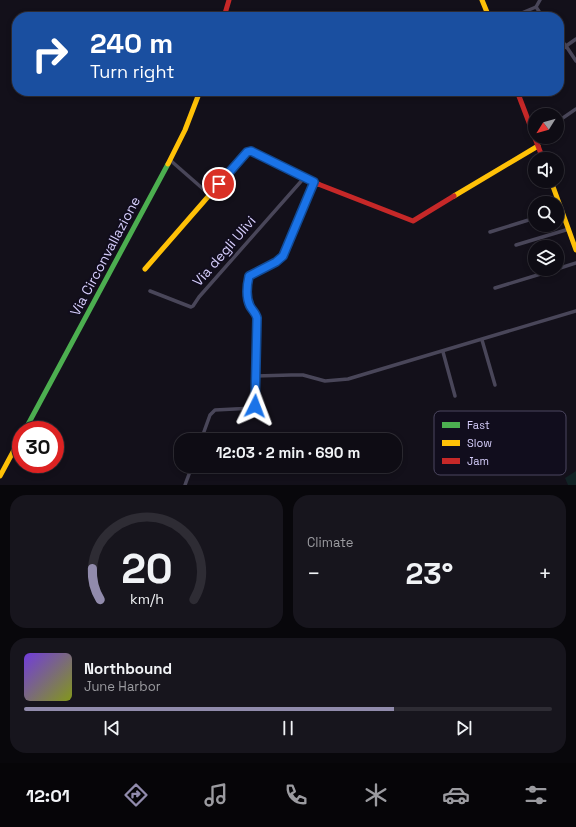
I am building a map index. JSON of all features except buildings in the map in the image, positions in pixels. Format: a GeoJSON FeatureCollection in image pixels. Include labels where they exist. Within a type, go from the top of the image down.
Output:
{"type":"FeatureCollection","features":[{"type":"Feature","properties":{"kind":"street"},"geometry":{"type":"LineString","coordinates":[[225,12],[229,0]]}},
{"type":"Feature","properties":{"kind":"street"},"geometry":{"type":"LineString","coordinates":[[482,0],[487,12]]}},
{"type":"Feature","properties":{"kind":"street"},"geometry":{"type":"LineString","coordinates":[[525,12],[536,8],[540,0]]}},
{"type":"Feature","properties":{"kind":"street"},"geometry":{"type":"LineString","coordinates":[[536,8],[539,12]]}},
{"type":"Feature","properties":{"kind":"street"},"geometry":{"type":"LineString","coordinates":[[566,46],[576,39]]}},
{"type":"Feature","properties":{"kind":"street"},"geometry":{"type":"LineString","coordinates":[[564,43],[576,61]]}},
{"type":"Feature","properties":{"kind":"street","name":"Via Circonvallazione"},"geometry":{"type":"LineString","coordinates":[[30,421],[170,160],[185,130],[198,96]]}},
{"type":"Feature","properties":{"kind":"street"},"geometry":{"type":"LineString","coordinates":[[519,96],[528,118]]}},
{"type":"Feature","properties":{"kind":"street"},"geometry":{"type":"LineString","coordinates":[[564,117],[576,109]]}},
{"type":"Feature","properties":{"kind":"street"},"geometry":{"type":"LineString","coordinates":[[145,269],[247,152],[251,151],[304,178],[413,221],[538,146],[540,152]]}},
{"type":"Feature","properties":{"kind":"street"},"geometry":{"type":"LineString","coordinates":[[170,160],[210,195]]}},
{"type":"Feature","properties":{"kind":"street","name":"Via degli Ulivi"},"geometry":{"type":"LineString","coordinates":[[150,292],[191,307],[193,306],[199,297],[304,178]]}},
{"type":"Feature","properties":{"kind":"street"},"geometry":{"type":"LineString","coordinates":[[204,433],[210,415],[215,410],[254,408],[256,397],[257,318],[249,303],[249,276],[276,262],[283,256],[314,182]]}},
{"type":"Feature","properties":{"kind":"street"},"geometry":{"type":"LineString","coordinates":[[490,232],[528,220]]}},
{"type":"Feature","properties":{"kind":"street"},"geometry":{"type":"LineString","coordinates":[[564,221],[576,250]]}},
{"type":"Feature","properties":{"kind":"street"},"geometry":{"type":"LineString","coordinates":[[516,245],[568,229]]}},
{"type":"Feature","properties":{"kind":"street"},"geometry":{"type":"LineString","coordinates":[[564,267],[576,263]]}},
{"type":"Feature","properties":{"kind":"street"},"geometry":{"type":"LineString","coordinates":[[495,288],[534,276]]}},
{"type":"Feature","properties":{"kind":"street"},"geometry":{"type":"LineString","coordinates":[[256,376],[303,375],[325,381],[348,379],[576,311]]}},
{"type":"Feature","properties":{"kind":"street"},"geometry":{"type":"LineString","coordinates":[[482,340],[495,385]]}},
{"type":"Feature","properties":{"kind":"street"},"geometry":{"type":"LineString","coordinates":[[442,352],[455,396]]}},
{"type":"Feature","properties":{"kind":"street"},"geometry":{"type":"LineString","coordinates":[[0,476],[12,454]]}},
{"type":"Feature","properties":{"kind":"street"},"geometry":{"type":"LineString","coordinates":[[185,485],[189,473]]}},
{"type":"Feature","properties":{"kind":"shaded area"},"geometry":{"type":"Polygon","coordinates":[[[576,471],[576,485],[568,485],[565,478],[576,471]]]}},
{"type":"Feature","properties":{"kind":"traffic: fast"},"geometry":{"type":"LineString","coordinates":[[30,421],[168,164]]}},
{"type":"Feature","properties":{"kind":"traffic: slow"},"geometry":{"type":"LineString","coordinates":[[482,0],[487,12]]}},
{"type":"Feature","properties":{"kind":"traffic: slow"},"geometry":{"type":"LineString","coordinates":[[168,164],[185,130],[198,96]]}},
{"type":"Feature","properties":{"kind":"traffic: slow"},"geometry":{"type":"LineString","coordinates":[[454,196],[538,146]]}},
{"type":"Feature","properties":{"kind":"traffic: slow"},"geometry":{"type":"LineString","coordinates":[[145,269],[247,152],[251,151],[318,184]]}},
{"type":"Feature","properties":{"kind":"traffic: slow"},"geometry":{"type":"LineString","coordinates":[[554,188],[576,250]]}},
{"type":"Feature","properties":{"kind":"traffic: slow"},"geometry":{"type":"LineString","coordinates":[[0,476],[12,454]]}},
{"type":"Feature","properties":{"kind":"traffic: jam"},"geometry":{"type":"LineString","coordinates":[[225,12],[229,0]]}},
{"type":"Feature","properties":{"kind":"traffic: jam"},"geometry":{"type":"LineString","coordinates":[[519,96],[540,152]]}},
{"type":"Feature","properties":{"kind":"traffic: jam"},"geometry":{"type":"LineString","coordinates":[[318,184],[413,221],[454,196]]}},
{"type":"Feature","properties":{"kind":"route"},"geometry":{"type":"LineString","coordinates":[[219,184],[247,152],[251,151],[314,182],[283,256],[276,262],[249,276],[248,298],[257,318],[255,406]]}}]}
